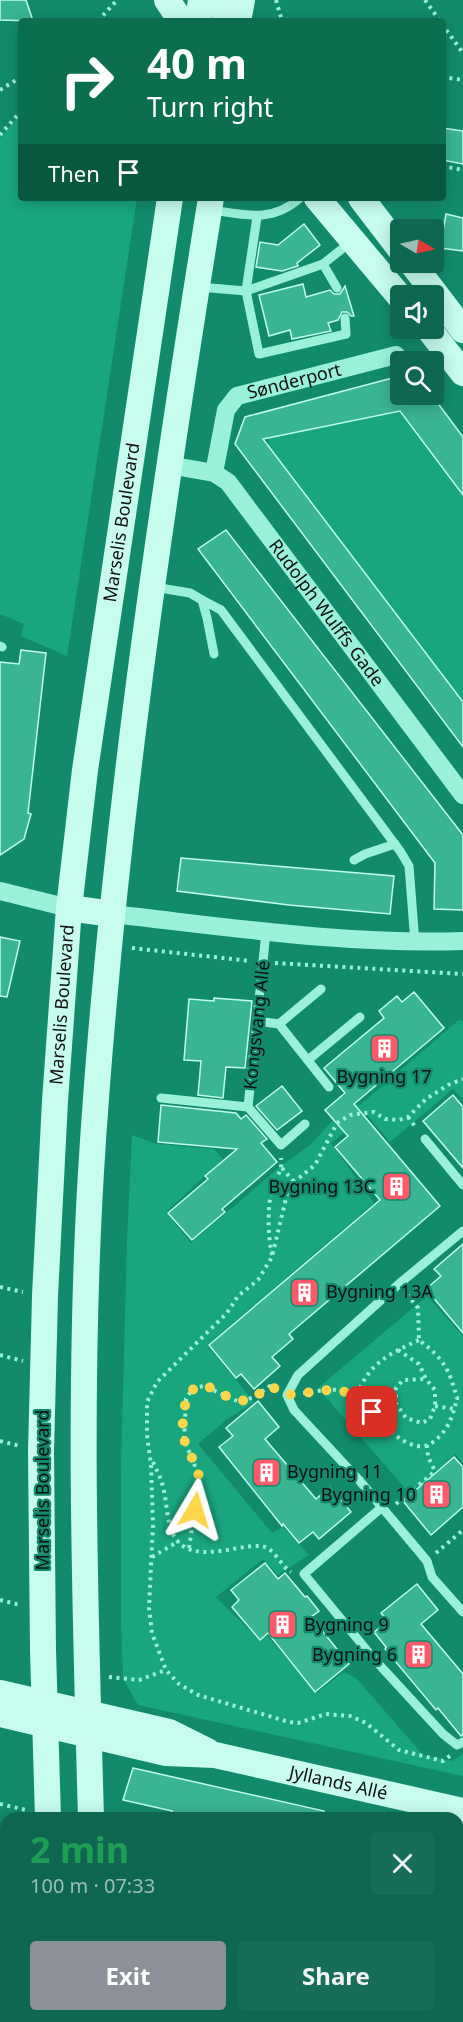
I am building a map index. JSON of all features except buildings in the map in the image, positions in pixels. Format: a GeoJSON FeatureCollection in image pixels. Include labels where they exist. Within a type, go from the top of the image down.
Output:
{"type":"FeatureCollection","features":[{"type":"Feature","properties":{"kind":"main road"},"geometry":{"type":"LineString","coordinates":[[166,0],[180,18]]}},
{"type":"Feature","properties":{"kind":"main road"},"geometry":{"type":"LineString","coordinates":[[198,18],[201,0]]}},
{"type":"Feature","properties":{"kind":"main road"},"geometry":{"type":"LineString","coordinates":[[216,0],[229,18]]}},
{"type":"Feature","properties":{"kind":"main road"},"geometry":{"type":"LineString","coordinates":[[239,18],[242,0]]}},
{"type":"Feature","properties":{"kind":"main road","name":"Marselis Boulevard"},"geometry":{"type":"LineString","coordinates":[[48,1812],[41,1451],[45,1296],[55,1101],[69,908],[86,758],[171,201]]}},
{"type":"Feature","properties":{"kind":"main road"},"geometry":{"type":"LineString","coordinates":[[319,201],[390,285]]}},
{"type":"Feature","properties":{"kind":"main road"},"geometry":{"type":"LineString","coordinates":[[363,201],[390,236]]}},
{"type":"Feature","properties":{"kind":"main road"},"geometry":{"type":"LineString","coordinates":[[91,1812],[87,1674],[84,1331],[91,1173],[109,945],[134,709],[210,204]]}},
{"type":"Feature","properties":{"kind":"main road"},"geometry":{"type":"LineString","coordinates":[[420,273],[462,327]]}},
{"type":"Feature","properties":{"kind":"main road"},"geometry":{"type":"LineString","coordinates":[[437,339],[463,373]]}},
{"type":"Feature","properties":{"kind":"main road"},"geometry":{"type":"LineString","coordinates":[[69,908],[112,914]]}},
{"type":"Feature","properties":{"kind":"main road","name":"Jyllands Allé"},"geometry":{"type":"LineString","coordinates":[[0,1693],[45,1714],[88,1724],[166,1753],[215,1755],[463,1811]]}},
{"type":"Feature","properties":{"kind":"main road","name":"Jyllands Allé"},"geometry":{"type":"LineString","coordinates":[[0,1714],[45,1714]]}},
{"type":"Feature","properties":{"kind":"street","name":"Sønderport"},"geometry":{"type":"LineString","coordinates":[[214,473],[225,410],[237,396],[390,357]]}},
{"type":"Feature","properties":{"kind":"street"},"geometry":{"type":"LineString","coordinates":[[169,465],[214,473]]}},
{"type":"Feature","properties":{"kind":"street","name":"Rudolph Wulffs Gade"},"geometry":{"type":"LineString","coordinates":[[214,473],[228,482],[463,795]]}},
{"type":"Feature","properties":{"kind":"street"},"geometry":{"type":"LineString","coordinates":[[0,891],[69,908]]}},
{"type":"Feature","properties":{"kind":"street"},"geometry":{"type":"LineString","coordinates":[[112,914],[266,932],[415,943],[463,941]]}},
{"type":"Feature","properties":{"kind":"lane"},"geometry":{"type":"LineString","coordinates":[[210,204],[257,217],[289,208],[297,201]]}},
{"type":"Feature","properties":{"kind":"lane"},"geometry":{"type":"LineString","coordinates":[[257,217],[246,291],[259,354],[346,334],[345,318]]}},
{"type":"Feature","properties":{"kind":"lane"},"geometry":{"type":"LineString","coordinates":[[197,287],[246,291],[323,264],[352,241]]}},
{"type":"Feature","properties":{"kind":"lane"},"geometry":{"type":"LineString","coordinates":[[323,264],[337,288]]}},
{"type":"Feature","properties":{"kind":"lane"},"geometry":{"type":"LineString","coordinates":[[151,587],[190,593],[220,610],[395,844],[409,866],[415,943]]}},
{"type":"Feature","properties":{"kind":"lane"},"geometry":{"type":"LineString","coordinates":[[202,600],[214,654]]}},
{"type":"Feature","properties":{"kind":"lane"},"geometry":{"type":"LineString","coordinates":[[354,860],[395,844]]}},
{"type":"Feature","properties":{"kind":"lane","name":"Kongsvang Allé"},"geometry":{"type":"LineString","coordinates":[[266,932],[248,1107],[281,1145]]}},
{"type":"Feature","properties":{"kind":"lane"},"geometry":{"type":"LineString","coordinates":[[279,1024],[321,989]]}},
{"type":"Feature","properties":{"kind":"lane"},"geometry":{"type":"LineString","coordinates":[[308,1060],[360,1017]]}},
{"type":"Feature","properties":{"kind":"lane"},"geometry":{"type":"LineString","coordinates":[[257,1021],[279,1024],[329,1087]]}},
{"type":"Feature","properties":{"kind":"lane"},"geometry":{"type":"LineString","coordinates":[[161,1098],[248,1107]]}},
{"type":"Feature","properties":{"kind":"lane"},"geometry":{"type":"LineString","coordinates":[[281,1145],[305,1124]]}},
{"type":"Feature","properties":{"kind":"lane"},"geometry":{"type":"LineString","coordinates":[[425,1139],[463,1185]]}},
{"type":"Feature","properties":{"kind":"lane"},"geometry":{"type":"LineString","coordinates":[[463,1231],[400,1283],[298,1375],[287,1395],[294,1410],[359,1480],[427,1561],[432,1577],[463,1612]]}},
{"type":"Feature","properties":{"kind":"lane"},"geometry":{"type":"LineString","coordinates":[[381,1508],[304,1574],[374,1659],[443,1734],[460,1744]]}},
{"type":"Feature","properties":{"kind":"path"},"geometry":{"type":"LineString","coordinates":[[101,18],[117,0]]}},
{"type":"Feature","properties":{"kind":"path"},"geometry":{"type":"LineString","coordinates":[[276,0],[281,18]]}},
{"type":"Feature","properties":{"kind":"path"},"geometry":{"type":"LineString","coordinates":[[425,0],[438,18]]}},
{"type":"Feature","properties":{"kind":"path"},"geometry":{"type":"LineString","coordinates":[[446,30],[463,52]]}},
{"type":"Feature","properties":{"kind":"path"},"geometry":{"type":"LineString","coordinates":[[446,78],[463,80]]}},
{"type":"Feature","properties":{"kind":"path"},"geometry":{"type":"LineString","coordinates":[[0,90],[18,79]]}},
{"type":"Feature","properties":{"kind":"path"},"geometry":{"type":"LineString","coordinates":[[0,135],[18,114]]}},
{"type":"Feature","properties":{"kind":"path"},"geometry":{"type":"LineString","coordinates":[[446,167],[463,170]]}},
{"type":"Feature","properties":{"kind":"path"},"geometry":{"type":"LineString","coordinates":[[109,945],[263,963],[463,974]]}},
{"type":"Feature","properties":{"kind":"path"},"geometry":{"type":"LineString","coordinates":[[460,1744],[443,1761],[410,1753],[399,1750],[366,1723],[350,1716],[326,1714],[298,1723],[289,1722],[198,1695],[179,1684],[166,1671],[152,1633],[149,1608],[153,1524],[147,1402],[158,1382],[226,1313],[238,1296],[258,1280],[272,1257],[287,1194],[294,1182],[315,1165],[337,1123],[350,1115],[374,1112],[385,1119],[399,1120],[408,1117],[426,1100],[448,1085],[463,1079]]}},
{"type":"Feature","properties":{"kind":"path"},"geometry":{"type":"LineString","coordinates":[[272,1257],[268,1239],[272,1189],[282,1168],[281,1145]]}},
{"type":"Feature","properties":{"kind":"path"},"geometry":{"type":"LineString","coordinates":[[282,1168],[294,1182]]}},
{"type":"Feature","properties":{"kind":"path"},"geometry":{"type":"LineString","coordinates":[[189,1548],[199,1481],[184,1440],[186,1399],[193,1388],[204,1386],[237,1401],[252,1398],[270,1386],[287,1395],[329,1390],[355,1393],[392,1433],[407,1443],[427,1445],[443,1433],[452,1419],[456,1398],[451,1374],[441,1360],[419,1340],[418,1308],[400,1283]]}},
{"type":"Feature","properties":{"kind":"path"},"geometry":{"type":"LineString","coordinates":[[357,1396],[368,1372],[398,1350],[419,1340]]}},
{"type":"Feature","properties":{"kind":"path"},"geometry":{"type":"LineString","coordinates":[[398,1350],[419,1364],[426,1379],[435,1390],[435,1406],[430,1419],[422,1423],[406,1418],[396,1403],[396,1388],[403,1380],[426,1379]]}},
{"type":"Feature","properties":{"kind":"path"},"geometry":{"type":"LineString","coordinates":[[456,1398],[463,1398]]}},
{"type":"Feature","properties":{"kind":"path"},"geometry":{"type":"LineString","coordinates":[[435,1406],[454,1409]]}},
{"type":"Feature","properties":{"kind":"path"},"geometry":{"type":"LineString","coordinates":[[381,1508],[395,1505],[433,1473],[434,1469],[428,1457],[427,1445]]}},
{"type":"Feature","properties":{"kind":"path"},"geometry":{"type":"LineString","coordinates":[[150,1456],[162,1482],[173,1535],[179,1541],[199,1552],[219,1552],[261,1546],[269,1548],[289,1571],[304,1574]]}},
{"type":"Feature","properties":{"kind":"path"},"geometry":{"type":"LineString","coordinates":[[427,1561],[463,1530]]}},
{"type":"Feature","properties":{"kind":"path"},"geometry":{"type":"LineString","coordinates":[[152,1557],[179,1541]]}},
{"type":"Feature","properties":{"kind":"path"},"geometry":{"type":"LineString","coordinates":[[87,1674],[138,1680],[166,1671]]}},
{"type":"Feature","properties":{"kind":"green space"},"geometry":{"type":"Polygon","coordinates":[[[18,117],[18,201],[137,201],[67,656],[21,636],[24,624],[0,614],[0,138],[18,117]]]}},
{"type":"Feature","properties":{"kind":"green space"},"geometry":{"type":"Polygon","coordinates":[[[400,411],[463,495],[463,702],[268,446],[269,438],[400,411]]]}},
{"type":"Feature","properties":{"kind":"green space"},"geometry":{"type":"Polygon","coordinates":[[[459,1020],[463,1021],[463,1100],[453,1089],[390,1142],[367,1115],[331,1143],[374,1203],[207,1345],[254,1402],[226,1420],[198,1444],[272,1533],[283,1527],[309,1555],[278,1575],[263,1559],[216,1597],[259,1640],[267,1636],[317,1693],[343,1672],[356,1678],[423,1755],[452,1761],[463,1754],[463,1776],[138,1705],[123,1679],[121,1617],[121,1468],[132,1135],[157,1144],[214,1149],[223,1159],[166,1212],[191,1243],[276,1170],[311,1144],[349,1103],[360,1105],[459,1020]]]}},
{"type":"Feature","properties":{"kind":"green space"},"geometry":{"type":"Polygon","coordinates":[[[427,1296],[463,1336],[463,1463],[455,1454],[410,1494],[318,1388],[427,1296]]]}},
{"type":"Feature","properties":{"kind":"place","name":"Bygning 17"},"geometry":{"type":"Point","coordinates":[384,1048]}},
{"type":"Feature","properties":{"kind":"place","name":"Bygning 13C"},"geometry":{"type":"Point","coordinates":[396,1187]}},
{"type":"Feature","properties":{"kind":"place","name":"Bygning 13A"},"geometry":{"type":"Point","coordinates":[305,1292]}},
{"type":"Feature","properties":{"kind":"place","name":"Bygning 11"},"geometry":{"type":"Point","coordinates":[266,1472]}},
{"type":"Feature","properties":{"kind":"place","name":"Bygning 10"},"geometry":{"type":"Point","coordinates":[437,1495]}},
{"type":"Feature","properties":{"kind":"place","name":"Bygning 9"},"geometry":{"type":"Point","coordinates":[283,1625]}},
{"type":"Feature","properties":{"kind":"place","name":"Bygning 6"},"geometry":{"type":"Point","coordinates":[418,1655]}},
{"type":"Feature","properties":{"kind":"route"},"geometry":{"type":"LineString","coordinates":[[195,1510],[198,1473],[184,1440],[183,1427],[186,1399],[193,1388],[204,1386],[237,1401],[252,1398],[270,1386],[287,1395],[329,1390],[342,1391],[355,1393],[372,1412]]}}]}
